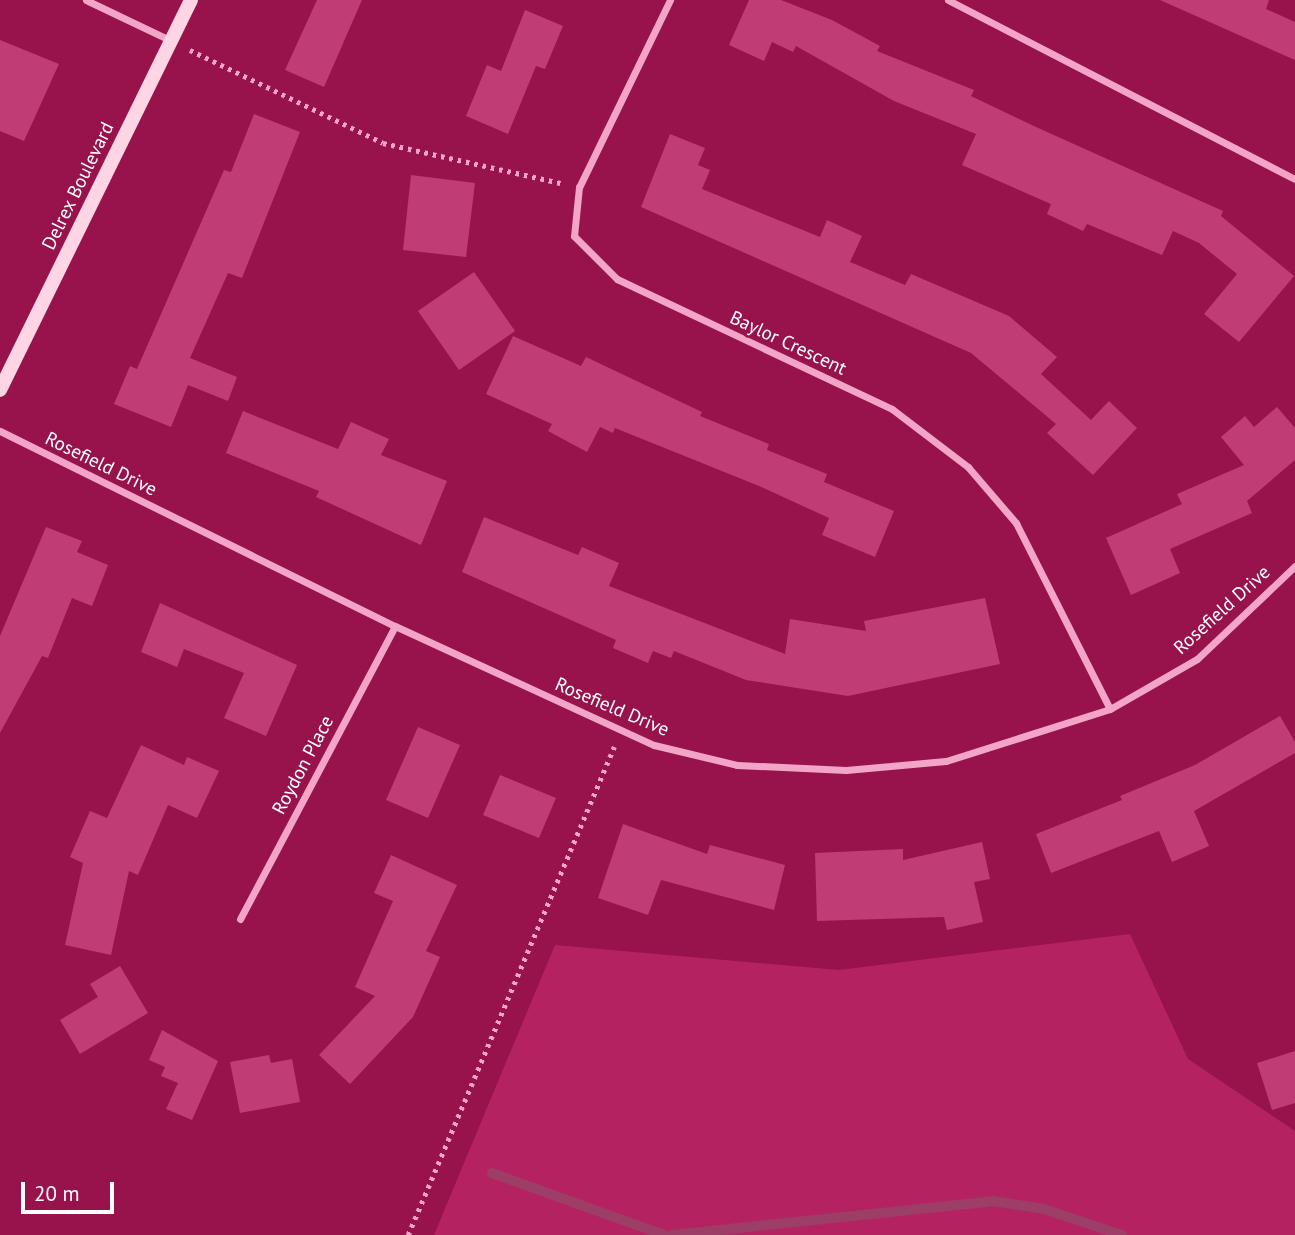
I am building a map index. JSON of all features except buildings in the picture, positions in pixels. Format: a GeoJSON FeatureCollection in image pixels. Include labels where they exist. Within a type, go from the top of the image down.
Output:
{"type":"FeatureCollection","features":[{"type":"Feature","properties":{"kind":"street"},"geometry":{"type":"LineString","coordinates":[[86,0],[170,40]]}},
{"type":"Feature","properties":{"kind":"street","name":"Delrex Boulevard"},"geometry":{"type":"LineString","coordinates":[[0,390],[191,0]]}},
{"type":"Feature","properties":{"kind":"street","name":"Baylor Crescent"},"geometry":{"type":"LineString","coordinates":[[670,0],[579,187],[574,236],[617,279],[891,409],[968,467],[1016,523],[1110,709]]}},
{"type":"Feature","properties":{"kind":"street"},"geometry":{"type":"LineString","coordinates":[[948,0],[1295,178]]}},
{"type":"Feature","properties":{"kind":"street","name":"Rosefield Drive"},"geometry":{"type":"LineString","coordinates":[[0,431],[395,626],[654,745],[737,765],[846,770],[946,761],[1110,709],[1197,659],[1295,566]]}},
{"type":"Feature","properties":{"kind":"street","name":"Roydon Place"},"geometry":{"type":"LineString","coordinates":[[240,919],[395,626]]}},
{"type":"Feature","properties":{"kind":"path"},"geometry":{"type":"LineString","coordinates":[[170,40],[383,143],[579,187]]}},
{"type":"Feature","properties":{"kind":"path"},"geometry":{"type":"LineString","coordinates":[[408,1235],[621,730]]}},
{"type":"Feature","properties":{"kind":"shaded area"},"geometry":{"type":"Polygon","coordinates":[[[1130,934],[1188,1059],[1295,1131],[1295,1235],[434,1235],[555,945],[839,970],[1130,934]]]}},
{"type":"Feature","properties":{"kind":"waterway"},"geometry":{"type":"LineString","coordinates":[[492,1173],[664,1235]]}},
{"type":"Feature","properties":{"kind":"waterway"},"geometry":{"type":"LineString","coordinates":[[672,1235],[993,1201],[1044,1209],[1122,1235]]}}]}
